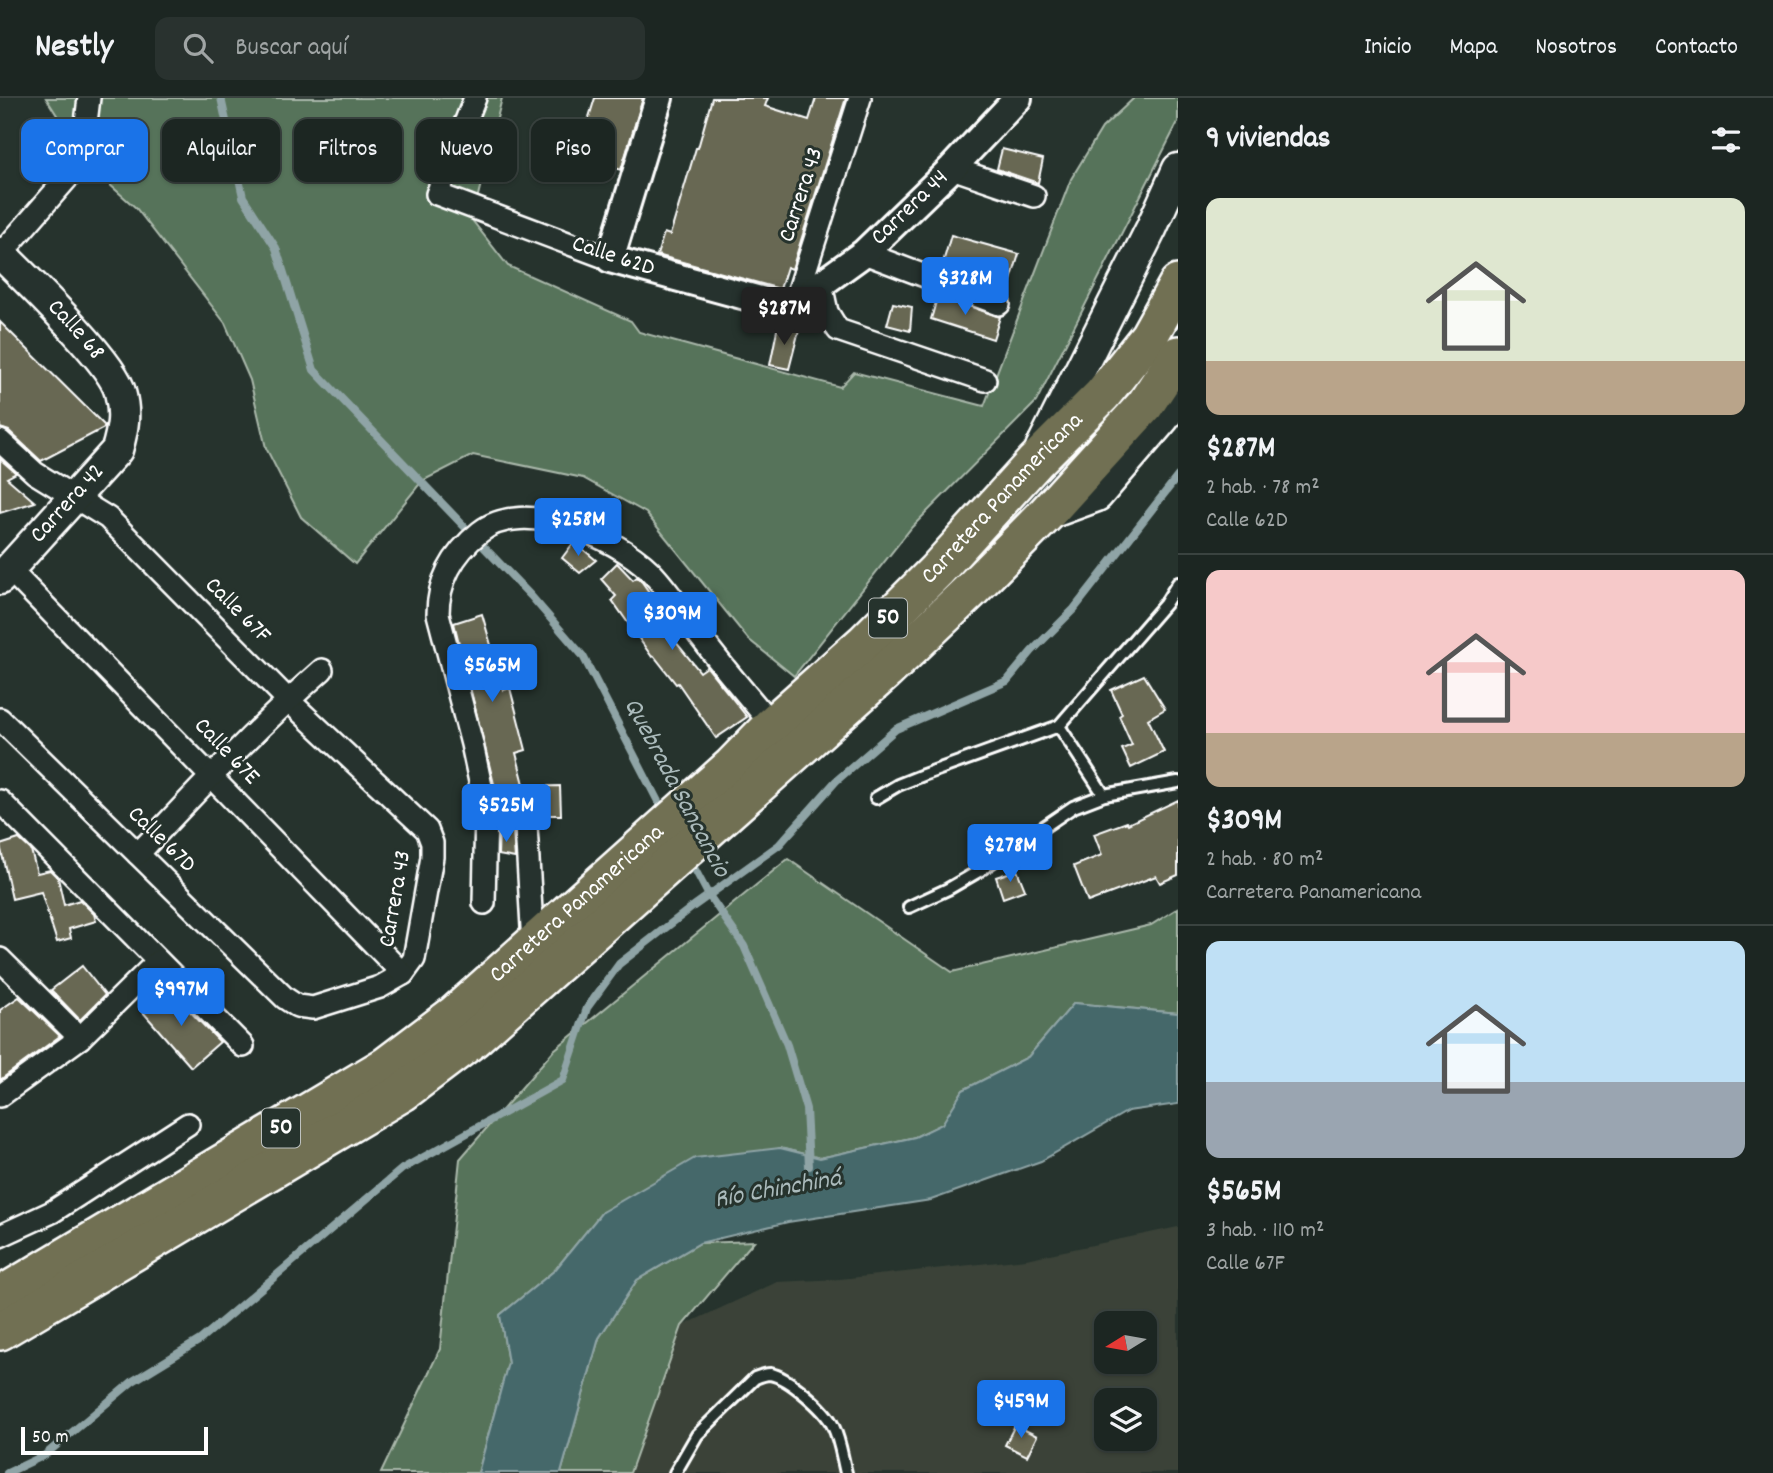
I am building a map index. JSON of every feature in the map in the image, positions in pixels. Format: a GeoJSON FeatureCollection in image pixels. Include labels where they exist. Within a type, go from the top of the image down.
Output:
{"type":"FeatureCollection","features":[{"type":"Feature","properties":{"kind":"highway","name":"Carretera Panamericana"},"geometry":{"type":"LineString","coordinates":[[0,1331],[403,1092],[474,1039],[516,1003],[748,773],[772,725],[864,643],[936,571],[1035,461],[1102,395],[1149,336],[1178,284]]}},
{"type":"Feature","properties":{"kind":"highway","name":"Carretera Panamericana"},"geometry":{"type":"LineString","coordinates":[[0,1296],[386,1066],[456,1014],[538,939],[748,773],[886,671],[1045,515],[1145,405],[1178,355]]}},
{"type":"Feature","properties":{"kind":"main road"},"geometry":{"type":"LineString","coordinates":[[1035,461],[1151,229],[1178,169]]}},
{"type":"Feature","properties":{"kind":"main road","name":"Calle 68"},"geometry":{"type":"LineString","coordinates":[[1,253],[103,361],[120,389],[125,424]]}},
{"type":"Feature","properties":{"kind":"main road"},"geometry":{"type":"LineString","coordinates":[[1045,515],[1097,496],[1178,398]]}},
{"type":"Feature","properties":{"kind":"main road","name":"Carrera 42"},"geometry":{"type":"LineString","coordinates":[[5,574],[117,450],[125,424]]}},
{"type":"Feature","properties":{"kind":"street"},"geometry":{"type":"LineString","coordinates":[[1,253],[76,168],[84,139],[89,98]]}},
{"type":"Feature","properties":{"kind":"street","name":"Calle 62D"},"geometry":{"type":"LineString","coordinates":[[475,98],[437,194],[610,259],[793,309]]}},
{"type":"Feature","properties":{"kind":"street"},"geometry":{"type":"LineString","coordinates":[[610,259],[659,98]]}},
{"type":"Feature","properties":{"kind":"street","name":"Carrera 43"},"geometry":{"type":"LineString","coordinates":[[793,309],[860,98]]}},
{"type":"Feature","properties":{"kind":"street","name":"Carrera 44"},"geometry":{"type":"LineString","coordinates":[[793,309],[821,284],[864,253],[952,168],[1018,98]]}},
{"type":"Feature","properties":{"kind":"street"},"geometry":{"type":"LineString","coordinates":[[952,168],[1034,196]]}},
{"type":"Feature","properties":{"kind":"street"},"geometry":{"type":"LineString","coordinates":[[864,253],[999,304]]}},
{"type":"Feature","properties":{"kind":"street"},"geometry":{"type":"LineString","coordinates":[[821,284],[827,312],[838,330],[985,380]]}},
{"type":"Feature","properties":{"kind":"street","name":"Calle 67F"},"geometry":{"type":"LineString","coordinates":[[0,441],[35,473],[108,518],[288,700],[427,830]]}},
{"type":"Feature","properties":{"kind":"street"},"geometry":{"type":"LineString","coordinates":[[484,903],[486,810],[472,744],[438,614],[438,596],[443,579],[465,544],[483,529],[506,519],[536,517],[562,522],[629,554],[650,571],[705,644],[772,725]]}},
{"type":"Feature","properties":{"kind":"street","name":"Calle 67E"},"geometry":{"type":"LineString","coordinates":[[5,574],[212,776],[403,974]]}},
{"type":"Feature","properties":{"kind":"street"},"geometry":{"type":"LineString","coordinates":[[138,854],[288,700],[322,670]]}},
{"type":"Feature","properties":{"kind":"street","name":"Calle 67D"},"geometry":{"type":"LineString","coordinates":[[0,719],[285,998]]}},
{"type":"Feature","properties":{"kind":"street"},"geometry":{"type":"LineString","coordinates":[[0,801],[243,1046]]}},
{"type":"Feature","properties":{"kind":"street"},"geometry":{"type":"LineString","coordinates":[[486,810],[510,807],[521,812],[526,826],[538,939]]}},
{"type":"Feature","properties":{"kind":"street","name":"Carrera 43"},"geometry":{"type":"LineString","coordinates":[[285,998],[297,1006],[313,1008],[380,988],[403,974],[414,959],[432,857],[432,842],[427,830]]}},
{"type":"Feature","properties":{"kind":"street"},"geometry":{"type":"LineString","coordinates":[[0,959],[80,1038]]}},
{"type":"Feature","properties":{"kind":"street"},"geometry":{"type":"LineString","coordinates":[[0,1096],[80,1038],[158,961]]}},
{"type":"Feature","properties":{"kind":"street"},"geometry":{"type":"LineString","coordinates":[[0,1236],[52,1212],[188,1124]]}},
{"type":"Feature","properties":{"kind":"lane"},"geometry":{"type":"LineString","coordinates":[[876,798],[923,775],[1059,726],[1165,604],[1178,583]]}},
{"type":"Feature","properties":{"kind":"lane"},"geometry":{"type":"LineString","coordinates":[[1059,726],[1104,795]]}},
{"type":"Feature","properties":{"kind":"lane"},"geometry":{"type":"LineString","coordinates":[[909,907],[979,871],[1073,807],[1104,795],[1178,782]]}},
{"type":"Feature","properties":{"kind":"lane"},"geometry":{"type":"LineString","coordinates":[[676,1473],[678,1464],[697,1435],[755,1378],[767,1374],[780,1377],[821,1408],[838,1438],[846,1473]]}},
{"type":"Feature","properties":{"kind":"shaded area"},"geometry":{"type":"Polygon","coordinates":[[[1178,1227],[1178,1473],[630,1473],[682,1326],[777,1282],[840,1279],[1026,1259],[1178,1227]]]}},
{"type":"Feature","properties":{"kind":"green space"},"geometry":{"type":"Polygon","coordinates":[[[46,98],[502,98],[497,119],[416,119],[416,182],[481,182],[472,220],[508,266],[631,321],[639,332],[840,387],[854,372],[984,406],[1071,179],[1102,128],[1134,98],[1178,98],[1178,122],[1036,402],[912,527],[794,676],[748,639],[646,513],[583,478],[473,455],[422,481],[355,564],[301,517],[266,448],[250,380],[225,323],[136,208],[107,182],[148,182],[148,119],[59,119],[46,98]]]}},
{"type":"Feature","properties":{"kind":"green space"},"geometry":{"type":"Polygon","coordinates":[[[788,859],[952,972],[1151,925],[1178,908],[1178,1013],[1074,1003],[1028,1057],[963,1090],[943,1124],[915,1137],[820,1158],[780,1148],[602,1212],[555,1270],[500,1315],[508,1363],[478,1473],[381,1473],[440,1349],[460,1159],[554,1050],[788,859]]]}},
{"type":"Feature","properties":{"kind":"green space"},"geometry":{"type":"Polygon","coordinates":[[[754,1241],[682,1326],[630,1473],[561,1473],[599,1338],[637,1280],[700,1243],[754,1241]]]}},
{"type":"Feature","properties":{"kind":"water","name":"Río Chinchiná"},"geometry":{"type":"Polygon","coordinates":[[[1074,1003],[1178,1013],[1178,1104],[1128,1111],[1041,1161],[931,1200],[788,1222],[700,1243],[637,1280],[599,1338],[561,1473],[478,1473],[508,1363],[500,1315],[555,1270],[602,1212],[695,1158],[780,1148],[820,1158],[915,1137],[942,1124],[963,1090],[1028,1057],[1074,1003]]]}},
{"type":"Feature","properties":{"kind":"building"},"geometry":{"type":"Polygon","coordinates":[[[595,98],[643,98],[621,170],[615,168],[615,119],[588,119],[595,98]]]}},
{"type":"Feature","properties":{"kind":"building"},"geometry":{"type":"Polygon","coordinates":[[[712,98],[768,98],[765,106],[809,120],[816,98],[846,98],[792,269],[787,267],[780,289],[657,255],[664,233],[670,235],[712,98]]]}},
{"type":"Feature","properties":{"kind":"building"},"geometry":{"type":"Polygon","coordinates":[[[1002,149],[1043,159],[1038,183],[997,169],[1002,149]]]}},
{"type":"Feature","properties":{"kind":"building"},"geometry":{"type":"Polygon","coordinates":[[[951,235],[1019,254],[1007,294],[942,266],[951,235]]]}},
{"type":"Feature","properties":{"kind":"building"},"geometry":{"type":"Polygon","coordinates":[[[938,295],[1000,317],[993,339],[931,319],[938,295]]]}},
{"type":"Feature","properties":{"kind":"building"},"geometry":{"type":"Polygon","coordinates":[[[893,303],[912,307],[910,331],[887,325],[893,303]]]}},
{"type":"Feature","properties":{"kind":"building"},"geometry":{"type":"Polygon","coordinates":[[[0,322],[105,426],[104,428],[41,461],[9,431],[0,428],[0,322]]]}},
{"type":"Feature","properties":{"kind":"building"},"geometry":{"type":"Polygon","coordinates":[[[778,325],[799,330],[789,369],[770,365],[778,325]]]}},
{"type":"Feature","properties":{"kind":"building"},"geometry":{"type":"Polygon","coordinates":[[[0,459],[16,473],[7,478],[35,502],[0,513],[0,459]]]}},
{"type":"Feature","properties":{"kind":"building"},"geometry":{"type":"Polygon","coordinates":[[[574,542],[596,560],[580,573],[562,558],[574,542]]]}},
{"type":"Feature","properties":{"kind":"building"},"geometry":{"type":"Polygon","coordinates":[[[617,563],[633,580],[637,577],[642,582],[680,637],[675,641],[700,672],[707,667],[747,717],[716,738],[678,683],[676,684],[654,656],[652,657],[612,600],[616,596],[601,579],[617,563]]]}},
{"type":"Feature","properties":{"kind":"building"},"geometry":{"type":"Polygon","coordinates":[[[482,614],[504,690],[510,688],[526,750],[516,753],[524,784],[496,792],[454,623],[482,614]]]}},
{"type":"Feature","properties":{"kind":"building"},"geometry":{"type":"Polygon","coordinates":[[[1144,675],[1165,709],[1148,719],[1164,752],[1131,768],[1122,749],[1132,745],[1111,690],[1144,675]]]}},
{"type":"Feature","properties":{"kind":"building"},"geometry":{"type":"Polygon","coordinates":[[[560,786],[561,815],[536,815],[533,807],[524,799],[523,787],[560,786]]]}},
{"type":"Feature","properties":{"kind":"building"},"geometry":{"type":"Polygon","coordinates":[[[1178,800],[1178,875],[1160,883],[1156,876],[1088,902],[1074,866],[1102,855],[1094,834],[1127,822],[1128,824],[1178,800]]]}},
{"type":"Feature","properties":{"kind":"building"},"geometry":{"type":"Polygon","coordinates":[[[499,829],[513,831],[515,858],[498,855],[499,829]]]}},
{"type":"Feature","properties":{"kind":"building"},"geometry":{"type":"Polygon","coordinates":[[[19,839],[31,850],[37,873],[50,870],[58,878],[64,905],[80,900],[94,914],[96,921],[69,929],[71,938],[57,942],[41,892],[12,899],[0,845],[19,839]]]}},
{"type":"Feature","properties":{"kind":"building"},"geometry":{"type":"Polygon","coordinates":[[[1017,870],[1025,890],[1003,898],[996,877],[1017,870]]]}},
{"type":"Feature","properties":{"kind":"building"},"geometry":{"type":"Polygon","coordinates":[[[82,966],[105,995],[80,1020],[51,990],[82,966]]]}},
{"type":"Feature","properties":{"kind":"building"},"geometry":{"type":"Polygon","coordinates":[[[168,989],[220,1042],[191,1067],[142,1011],[168,989]]]}},
{"type":"Feature","properties":{"kind":"building"},"geometry":{"type":"Polygon","coordinates":[[[19,997],[60,1036],[0,1080],[0,1010],[19,997]]]}},
{"type":"Feature","properties":{"kind":"building"},"geometry":{"type":"Polygon","coordinates":[[[1015,1425],[1037,1436],[1027,1456],[1005,1445],[1015,1425]]]}},
{"type":"Feature","properties":{"kind":"waterway","name":"Quebrada Sancancio"},"geometry":{"type":"LineString","coordinates":[[221,98],[243,197],[276,248],[314,370],[531,596],[583,656],[665,815]]}},
{"type":"Feature","properties":{"kind":"waterway"},"geometry":{"type":"LineString","coordinates":[[7,1473],[45,1455],[133,1381],[200,1340],[402,1169],[563,1080],[587,1008],[619,964],[779,845],[836,781],[896,729],[1007,681],[1032,651],[1074,609],[1178,476]]}},
{"type":"Feature","properties":{"kind":"waterway","name":"Quebrada Sancancio"},"geometry":{"type":"LineString","coordinates":[[690,860],[708,894],[744,946],[787,1045],[806,1109],[809,1166]]}}]}
